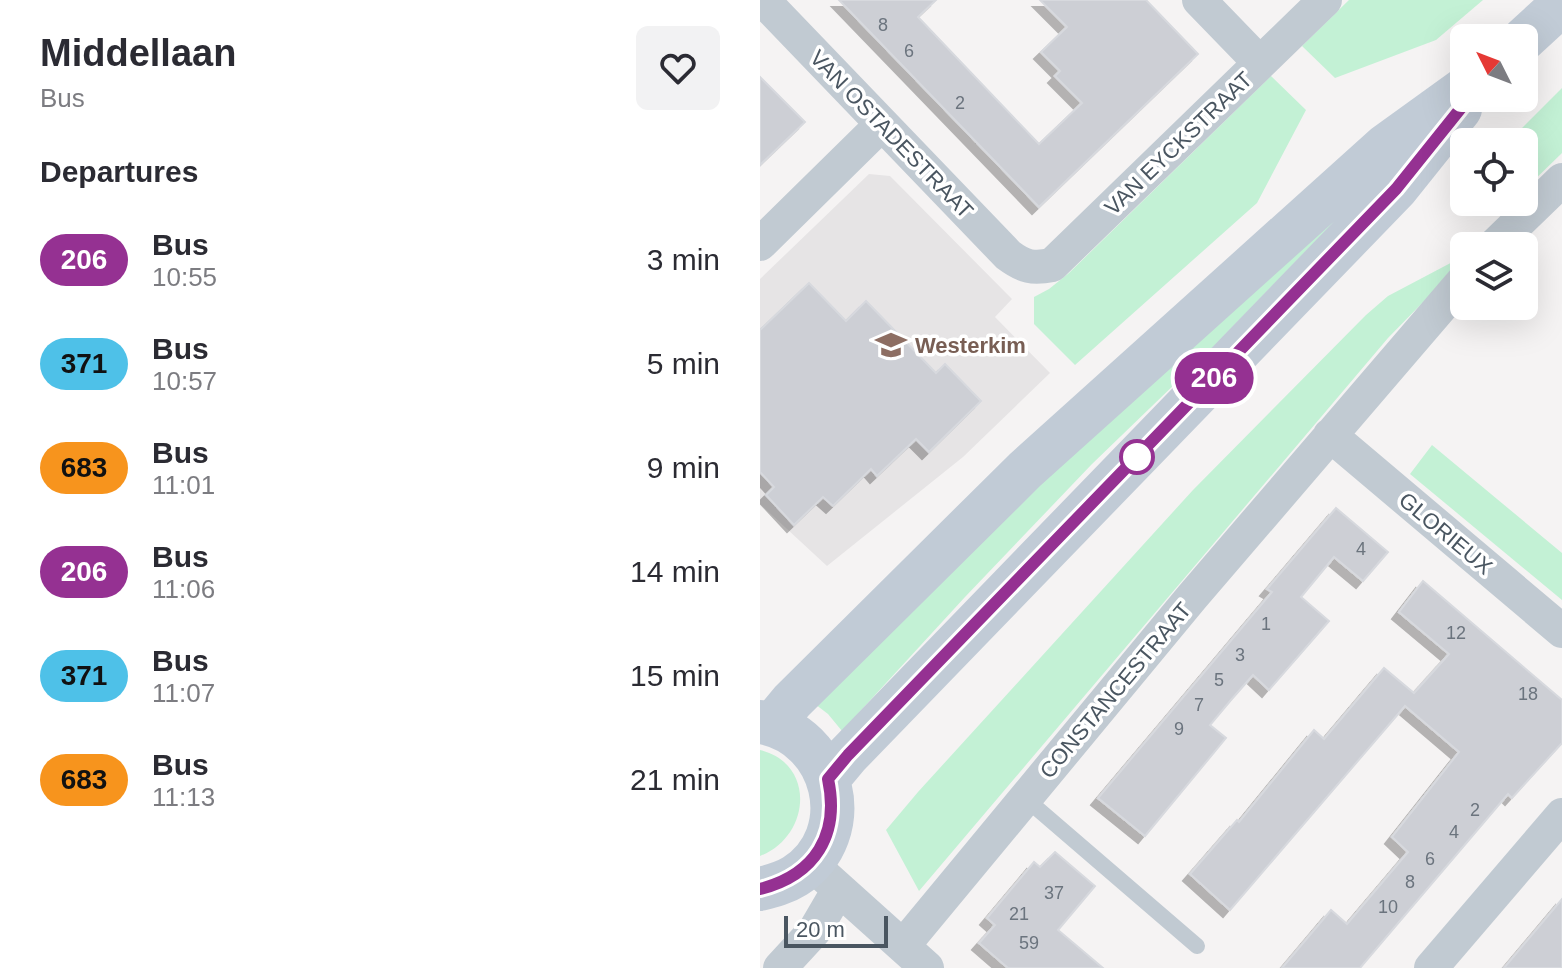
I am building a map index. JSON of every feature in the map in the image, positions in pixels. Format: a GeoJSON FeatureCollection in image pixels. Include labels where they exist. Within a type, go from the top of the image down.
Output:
{"type":"FeatureCollection","features":[{"type":"Feature","properties":{"kind":"main road"},"geometry":{"type":"LineString","coordinates":[[1538,26],[1562,4]]}},
{"type":"Feature","properties":{"kind":"main road"},"geometry":{"type":"LineString","coordinates":[[760,889],[780,884],[796,875],[824,876],[826,836],[832,814],[828,779],[821,763],[809,747],[791,732],[766,723],[792,701],[1025,470],[1385,146],[1450,99]]}},
{"type":"Feature","properties":{"kind":"main road"},"geometry":{"type":"LineString","coordinates":[[828,779],[1396,189],[1458,112]]}},
{"type":"Feature","properties":{"kind":"street","name":"VAN OSTADESTRAAT"},"geometry":{"type":"LineString","coordinates":[[763,0],[1022,267]]}},
{"type":"Feature","properties":{"kind":"street"},"geometry":{"type":"LineString","coordinates":[[1199,0],[1260,63]]}},
{"type":"Feature","properties":{"kind":"street","name":"VAN EYCKSTRAAT"},"geometry":{"type":"LineString","coordinates":[[1022,267],[1036,269],[1052,265],[1325,0]]}},
{"type":"Feature","properties":{"kind":"street"},"geometry":{"type":"LineString","coordinates":[[760,244],[882,124]]}},
{"type":"Feature","properties":{"kind":"street"},"geometry":{"type":"LineString","coordinates":[[1508,232],[1562,180]]}},
{"type":"Feature","properties":{"kind":"street","name":"CONSTANCESTRAAT"},"geometry":{"type":"LineString","coordinates":[[915,957],[1025,798],[1450,296]]}},
{"type":"Feature","properties":{"kind":"street","name":"GLORIEUX"},"geometry":{"type":"LineString","coordinates":[[1330,435],[1562,631]]}},
{"type":"Feature","properties":{"kind":"street"},"geometry":{"type":"LineString","coordinates":[[1431,968],[1562,815]]}},
{"type":"Feature","properties":{"kind":"street"},"geometry":{"type":"LineString","coordinates":[[824,876],[915,957]]}},
{"type":"Feature","properties":{"kind":"street"},"geometry":{"type":"LineString","coordinates":[[780,968],[815,930],[824,876]]}},
{"type":"Feature","properties":{"kind":"lane"},"geometry":{"type":"LineString","coordinates":[[1025,798],[1197,946]]}},
{"type":"Feature","properties":{"kind":"shaded area","name":"Westerkim"},"geometry":{"type":"Polygon","coordinates":[[[869,174],[890,176],[1012,299],[995,317],[1050,373],[963,457],[827,566],[760,504],[760,279],[869,174]]]}},
{"type":"Feature","properties":{"kind":"green space"},"geometry":{"type":"Polygon","coordinates":[[[1349,0],[1483,0],[1455,24],[1450,24],[1450,28],[1436,40],[1335,78],[1302,46],[1349,0]]]}},
{"type":"Feature","properties":{"kind":"green space"},"geometry":{"type":"Polygon","coordinates":[[[1271,76],[1306,110],[1257,203],[1075,365],[1034,324],[1034,297],[1069,273],[1271,76]]]}},
{"type":"Feature","properties":{"kind":"green space"},"geometry":{"type":"Polygon","coordinates":[[[1562,88],[1562,153],[1538,176],[1538,128],[1522,128],[1562,88]]]}},
{"type":"Feature","properties":{"kind":"green space"},"geometry":{"type":"Polygon","coordinates":[[[1428,125],[1208,352],[1092,464],[842,731],[828,714],[807,698],[1428,125]]]}},
{"type":"Feature","properties":{"kind":"green space"},"geometry":{"type":"Polygon","coordinates":[[[1450,263],[1450,271],[1434,291],[1388,338],[919,891],[886,830],[1193,490],[1388,296],[1450,263]]]}},
{"type":"Feature","properties":{"kind":"green space"},"geometry":{"type":"Polygon","coordinates":[[[1432,445],[1562,553],[1562,600],[1410,474],[1432,445]]]}},
{"type":"Feature","properties":{"kind":"green space"},"geometry":{"type":"Polygon","coordinates":[[[760,750],[778,758],[791,770],[798,785],[800,801],[797,818],[789,833],[777,847],[760,856],[760,750]]]}},
{"type":"Feature","properties":{"kind":"building"},"geometry":{"type":"Polygon","coordinates":[[[839,0],[936,0],[918,17],[1039,144],[1082,103],[1055,76],[1060,71],[1041,52],[1067,27],[1040,0],[1146,0],[1198,54],[1039,207],[839,0]]]}},
{"type":"Feature","properties":{"kind":"building"},"geometry":{"type":"Polygon","coordinates":[[[760,77],[805,122],[760,165],[760,77]]]}},
{"type":"Feature","properties":{"kind":"building"},"geometry":{"type":"Polygon","coordinates":[[[809,283],[846,321],[866,301],[936,373],[945,364],[981,401],[929,452],[916,439],[877,476],[871,469],[833,506],[823,497],[794,525],[766,495],[774,487],[760,472],[760,330],[809,283]]]}},
{"type":"Feature","properties":{"kind":"building"},"geometry":{"type":"Polygon","coordinates":[[[1336,508],[1388,552],[1363,581],[1334,557],[1301,597],[1329,621],[1269,690],[1253,675],[1231,700],[1210,725],[1226,738],[1145,836],[1098,798],[1272,592],[1267,589],[1336,508]]]}},
{"type":"Feature","properties":{"kind":"building"},"geometry":{"type":"Polygon","coordinates":[[[1423,581],[1562,700],[1562,743],[1512,798],[1508,794],[1360,968],[1282,968],[1331,910],[1347,924],[1408,852],[1392,837],[1459,752],[1405,706],[1230,910],[1190,874],[1237,820],[1239,822],[1314,730],[1324,739],[1384,668],[1414,693],[1449,654],[1399,612],[1423,581]]]}},
{"type":"Feature","properties":{"kind":"building"},"geometry":{"type":"Polygon","coordinates":[[[1055,852],[1095,886],[1058,930],[1103,968],[1008,968],[979,943],[995,925],[987,918],[1034,862],[1040,867],[1055,852]]]}},
{"type":"Feature","properties":{"kind":"building"},"geometry":{"type":"Polygon","coordinates":[[[1562,899],[1562,968],[1504,968],[1562,899]]]}},
{"type":"Feature","properties":{"kind":"bus line","name":"206"},"geometry":{"type":"LineString","coordinates":[[760,889],[780,884],[796,875],[819,850],[832,814],[828,779],[848,755],[1396,189],[1458,112]]}},
{"type":"Feature","properties":{"kind":"place","name":"Westerkim"},"geometry":{"type":"Point","coordinates":[891,345]}}]}
